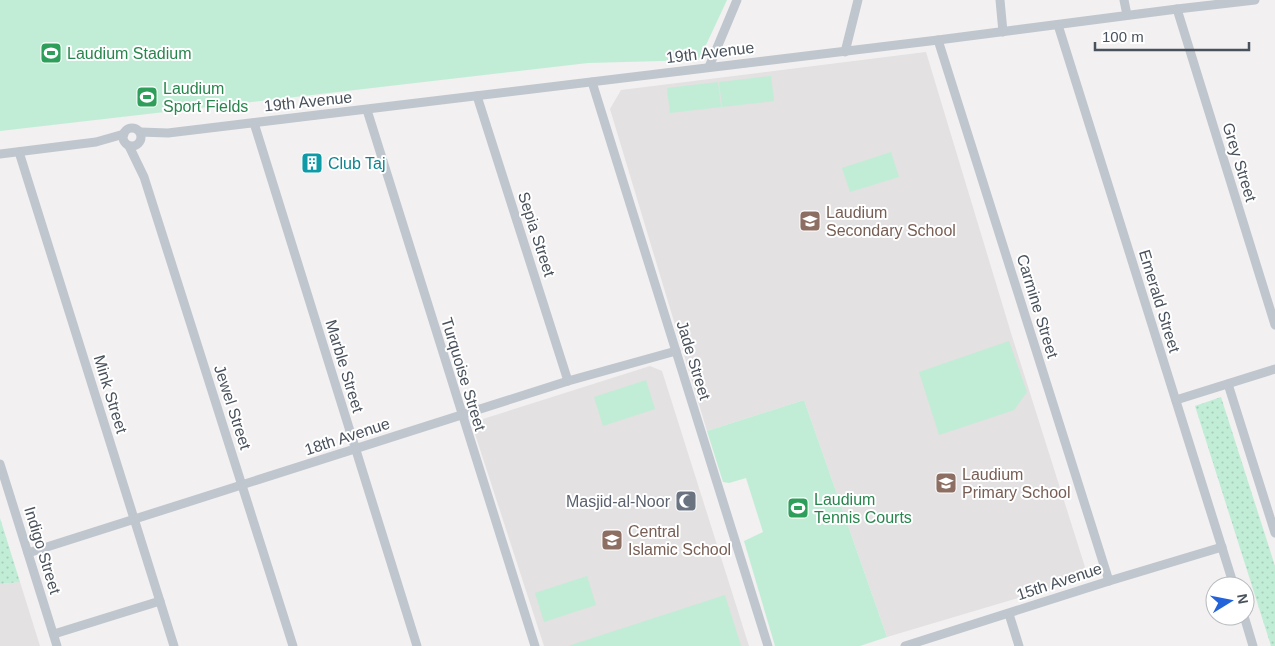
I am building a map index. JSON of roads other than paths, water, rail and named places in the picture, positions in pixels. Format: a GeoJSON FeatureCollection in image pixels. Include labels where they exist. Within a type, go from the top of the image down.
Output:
{"type":"FeatureCollection","features":[{"type":"Feature","properties":{"kind":"street"},"geometry":{"type":"LineString","coordinates":[[709,67],[738,0]]}},
{"type":"Feature","properties":{"kind":"street"},"geometry":{"type":"LineString","coordinates":[[845,52],[858,0]]}},
{"type":"Feature","properties":{"kind":"street"},"geometry":{"type":"LineString","coordinates":[[1000,0],[1003,32]]}},
{"type":"Feature","properties":{"kind":"street"},"geometry":{"type":"LineString","coordinates":[[1124,0],[1127,15]]}},
{"type":"Feature","properties":{"kind":"street","name":"19th Avenue"},"geometry":{"type":"LineString","coordinates":[[140,132],[168,133],[367,110],[1255,0]]}},
{"type":"Feature","properties":{"kind":"street","name":"Grey Street"},"geometry":{"type":"LineString","coordinates":[[1177,9],[1275,325]]}},
{"type":"Feature","properties":{"kind":"street","name":"Emerald Street"},"geometry":{"type":"LineString","coordinates":[[1058,25],[1231,576]]}},
{"type":"Feature","properties":{"kind":"street","name":"Carmine Street"},"geometry":{"type":"LineString","coordinates":[[938,40],[1108,581]]}},
{"type":"Feature","properties":{"kind":"street","name":"Jade Street"},"geometry":{"type":"LineString","coordinates":[[592,82],[768,646]]}},
{"type":"Feature","properties":{"kind":"street","name":"Sepia Street"},"geometry":{"type":"LineString","coordinates":[[477,96],[568,381]]}},
{"type":"Feature","properties":{"kind":"street","name":"Turquoise Street"},"geometry":{"type":"LineString","coordinates":[[367,110],[461,416],[535,646]]}},
{"type":"Feature","properties":{"kind":"street","name":"Marble Street"},"geometry":{"type":"LineString","coordinates":[[254,123],[417,646]]}},
{"type":"Feature","properties":{"kind":"street"},"geometry":{"type":"LineString","coordinates":[[0,154],[96,142],[124,134],[132,128],[140,132],[142,137],[140,143],[132,147],[96,142]]}},
{"type":"Feature","properties":{"kind":"street","name":"19th Avenue"},"geometry":{"type":"LineString","coordinates":[[140,143],[168,133]]}},
{"type":"Feature","properties":{"kind":"street"},"geometry":{"type":"LineString","coordinates":[[124,134],[128,145]]}},
{"type":"Feature","properties":{"kind":"street","name":"Jewel Street"},"geometry":{"type":"LineString","coordinates":[[140,143],[144,177]]}},
{"type":"Feature","properties":{"kind":"street","name":"Jewel Street"},"geometry":{"type":"LineString","coordinates":[[128,145],[144,177],[293,646]]}},
{"type":"Feature","properties":{"kind":"street","name":"Mink Street"},"geometry":{"type":"LineString","coordinates":[[19,152],[174,646]]}},
{"type":"Feature","properties":{"kind":"street","name":"18th Avenue"},"geometry":{"type":"LineString","coordinates":[[28,553],[568,381],[676,351]]}},
{"type":"Feature","properties":{"kind":"street"},"geometry":{"type":"LineString","coordinates":[[1176,400],[1275,369]]}},
{"type":"Feature","properties":{"kind":"street"},"geometry":{"type":"LineString","coordinates":[[1228,384],[1275,533]]}},
{"type":"Feature","properties":{"kind":"street","name":"Indigo Street"},"geometry":{"type":"LineString","coordinates":[[0,464],[57,646]]}},
{"type":"Feature","properties":{"kind":"street","name":"15th Avenue"},"geometry":{"type":"LineString","coordinates":[[905,646],[1108,581],[1222,547]]}},
{"type":"Feature","properties":{"kind":"street"},"geometry":{"type":"LineString","coordinates":[[54,634],[160,601]]}},
{"type":"Feature","properties":{"kind":"street"},"geometry":{"type":"LineString","coordinates":[[1009,614],[1018,646]]}},
{"type":"Feature","properties":{"kind":"street"},"geometry":{"type":"LineString","coordinates":[[1247,626],[1253,646]]}},
{"type":"Feature","properties":{"kind":"place","name":"Laudium Stadium"},"geometry":{"type":"Point","coordinates":[51,53]}},
{"type":"Feature","properties":{"kind":"place","name":"Laudium Sport Fields"},"geometry":{"type":"Point","coordinates":[147,97]}},
{"type":"Feature","properties":{"kind":"place","name":"Club Taj"},"geometry":{"type":"Point","coordinates":[312,163]}},
{"type":"Feature","properties":{"kind":"place","name":"Laudium Secondary School"},"geometry":{"type":"Point","coordinates":[810,221]}},
{"type":"Feature","properties":{"kind":"place","name":"Laudium Primary School"},"geometry":{"type":"Point","coordinates":[946,483]}},
{"type":"Feature","properties":{"kind":"place","name":"Masjid-al-Noor"},"geometry":{"type":"Point","coordinates":[686,501]}},
{"type":"Feature","properties":{"kind":"place","name":"Laudium Tennis Courts"},"geometry":{"type":"Point","coordinates":[798,508]}},
{"type":"Feature","properties":{"kind":"place","name":"Central Islamic School"},"geometry":{"type":"Point","coordinates":[612,540]}}]}
